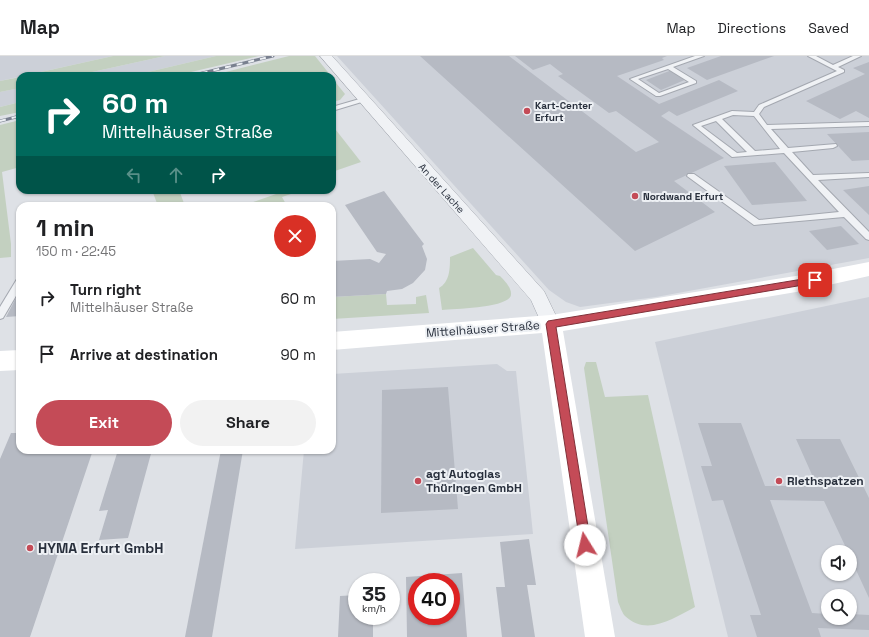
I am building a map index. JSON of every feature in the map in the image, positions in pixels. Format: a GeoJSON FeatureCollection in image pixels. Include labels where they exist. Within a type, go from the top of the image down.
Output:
{"type":"FeatureCollection","features":[{"type":"Feature","properties":{"kind":"main road","name":"Mittelhäuser Straße"},"geometry":{"type":"LineString","coordinates":[[336,341],[551,324],[802,283],[869,269]]}},
{"type":"Feature","properties":{"kind":"main road"},"geometry":{"type":"LineString","coordinates":[[551,324],[600,637]]}},
{"type":"Feature","properties":{"kind":"main road"},"geometry":{"type":"LineString","coordinates":[[0,361],[16,360]]}},
{"type":"Feature","properties":{"kind":"street","name":"An der Lache"},"geometry":{"type":"LineString","coordinates":[[326,56],[363,100],[538,296],[551,324]]}},
{"type":"Feature","properties":{"kind":"lane"},"geometry":{"type":"LineString","coordinates":[[668,67],[694,82],[658,95],[633,79],[640,76],[702,56]]}},
{"type":"Feature","properties":{"kind":"lane"},"geometry":{"type":"LineString","coordinates":[[756,114],[761,106],[842,71],[811,56]]}},
{"type":"Feature","properties":{"kind":"lane"},"geometry":{"type":"LineString","coordinates":[[833,67],[858,56]]}},
{"type":"Feature","properties":{"kind":"lane"},"geometry":{"type":"LineString","coordinates":[[336,108],[363,100]]}},
{"type":"Feature","properties":{"kind":"lane"},"geometry":{"type":"LineString","coordinates":[[756,114],[732,113],[696,125],[735,155],[785,149],[834,146]]}},
{"type":"Feature","properties":{"kind":"lane"},"geometry":{"type":"LineString","coordinates":[[756,114],[765,127],[811,178],[869,237]]}},
{"type":"Feature","properties":{"kind":"lane"},"geometry":{"type":"LineString","coordinates":[[716,118],[753,153]]}},
{"type":"Feature","properties":{"kind":"lane"},"geometry":{"type":"LineString","coordinates":[[765,127],[869,124]]}},
{"type":"Feature","properties":{"kind":"lane"},"geometry":{"type":"LineString","coordinates":[[811,178],[869,175]]}},
{"type":"Feature","properties":{"kind":"lane"},"geometry":{"type":"LineString","coordinates":[[691,176],[757,223],[846,214]]}},
{"type":"Feature","properties":{"kind":"lane"},"geometry":{"type":"LineString","coordinates":[[0,315],[16,288]]}},
{"type":"Feature","properties":{"kind":"shaded area"},"geometry":{"type":"Polygon","coordinates":[[[0,56],[113,56],[41,72],[16,72],[16,77],[0,81],[0,56]]]}},
{"type":"Feature","properties":{"kind":"shaded area"},"geometry":{"type":"Polygon","coordinates":[[[165,56],[216,56],[148,72],[92,72],[165,56]]]}},
{"type":"Feature","properties":{"kind":"shaded area"},"geometry":{"type":"Polygon","coordinates":[[[337,56],[869,56],[869,258],[656,297],[580,307],[566,302],[549,290],[337,56]]]}},
{"type":"Feature","properties":{"kind":"shaded area"},"geometry":{"type":"Polygon","coordinates":[[[16,89],[16,103],[0,107],[0,92],[16,89]]]}},
{"type":"Feature","properties":{"kind":"shaded area","name":"Riethspatzen"},"geometry":{"type":"Polygon","coordinates":[[[869,297],[869,637],[728,637],[655,342],[869,297]]]}},
{"type":"Feature","properties":{"kind":"shaded area"},"geometry":{"type":"Polygon","coordinates":[[[497,364],[507,371],[516,371],[533,534],[295,549],[304,454],[336,454],[336,374],[497,364]]]}},
{"type":"Feature","properties":{"kind":"green space"},"geometry":{"type":"Polygon","coordinates":[[[113,56],[165,56],[92,72],[41,72],[113,56]]]}},
{"type":"Feature","properties":{"kind":"green space"},"geometry":{"type":"Polygon","coordinates":[[[216,56],[259,56],[191,72],[148,72],[216,56]]]}},
{"type":"Feature","properties":{"kind":"green space"},"geometry":{"type":"Polygon","coordinates":[[[289,56],[315,56],[328,72],[226,72],[289,56]]]}},
{"type":"Feature","properties":{"kind":"green space"},"geometry":{"type":"Polygon","coordinates":[[[16,78],[16,89],[0,92],[0,81],[16,78]]]}},
{"type":"Feature","properties":{"kind":"green space"},"geometry":{"type":"Polygon","coordinates":[[[336,83],[345,94],[340,100],[336,101],[336,83]]]}},
{"type":"Feature","properties":{"kind":"green space"},"geometry":{"type":"Polygon","coordinates":[[[16,103],[16,113],[0,116],[0,107],[16,103]]]}},
{"type":"Feature","properties":{"kind":"green space"},"geometry":{"type":"Polygon","coordinates":[[[16,121],[16,168],[2,172],[11,244],[11,257],[0,258],[0,125],[16,121]]]}},
{"type":"Feature","properties":{"kind":"green space"},"geometry":{"type":"Polygon","coordinates":[[[336,130],[361,162],[336,171],[336,130]]]}},
{"type":"Feature","properties":{"kind":"green space"},"geometry":{"type":"Polygon","coordinates":[[[154,194],[180,194],[184,202],[156,202],[154,194]]]}},
{"type":"Feature","properties":{"kind":"green space"},"geometry":{"type":"Polygon","coordinates":[[[276,194],[291,194],[282,197],[285,202],[253,202],[276,194]]]}},
{"type":"Feature","properties":{"kind":"green space"},"geometry":{"type":"Polygon","coordinates":[[[473,248],[496,275],[500,276],[506,282],[511,295],[508,299],[501,303],[492,305],[442,310],[439,288],[443,285],[447,278],[450,257],[473,248]]]}},
{"type":"Feature","properties":{"kind":"green space"},"geometry":{"type":"Polygon","coordinates":[[[386,294],[387,305],[416,304],[416,297],[426,295],[429,313],[336,319],[336,297],[386,294]]]}},
{"type":"Feature","properties":{"kind":"green space"},"geometry":{"type":"Polygon","coordinates":[[[586,362],[596,362],[605,397],[648,395],[695,607],[660,624],[642,625],[633,622],[624,615],[618,602],[584,368],[586,362]]]}},
{"type":"Feature","properties":{"kind":"building"},"geometry":{"type":"Polygon","coordinates":[[[420,56],[509,56],[636,152],[659,142],[616,111],[609,113],[558,76],[563,74],[550,64],[533,70],[515,56],[667,56],[662,58],[664,60],[617,76],[659,104],[719,80],[738,91],[677,116],[669,111],[661,116],[724,158],[674,181],[715,212],[635,251],[420,56]]]}},
{"type":"Feature","properties":{"kind":"building"},"geometry":{"type":"Polygon","coordinates":[[[721,56],[774,56],[707,80],[687,68],[721,56]]]}},
{"type":"Feature","properties":{"kind":"building"},"geometry":{"type":"Polygon","coordinates":[[[869,62],[869,118],[856,111],[840,119],[806,101],[865,74],[853,68],[869,62]]]}},
{"type":"Feature","properties":{"kind":"building"},"geometry":{"type":"Polygon","coordinates":[[[672,70],[687,79],[661,90],[646,80],[672,70]]]}},
{"type":"Feature","properties":{"kind":"building"},"geometry":{"type":"Polygon","coordinates":[[[869,132],[869,160],[852,161],[827,134],[869,132]]]}},
{"type":"Feature","properties":{"kind":"building"},"geometry":{"type":"Polygon","coordinates":[[[775,162],[807,201],[752,205],[724,166],[775,162]]]}},
{"type":"Feature","properties":{"kind":"building"},"geometry":{"type":"Polygon","coordinates":[[[869,186],[869,215],[843,190],[869,186]]]}},
{"type":"Feature","properties":{"kind":"building"},"geometry":{"type":"Polygon","coordinates":[[[384,191],[424,244],[422,246],[427,259],[425,270],[413,283],[402,289],[387,291],[386,294],[336,297],[336,261],[370,259],[379,263],[386,254],[377,252],[345,205],[384,191]]]}},
{"type":"Feature","properties":{"kind":"building"},"geometry":{"type":"Polygon","coordinates":[[[841,226],[859,244],[827,250],[809,231],[841,226]]]}},
{"type":"Feature","properties":{"kind":"building"},"geometry":{"type":"Polygon","coordinates":[[[16,298],[16,316],[6,317],[16,298]]]}},
{"type":"Feature","properties":{"kind":"building"},"geometry":{"type":"Polygon","coordinates":[[[448,387],[458,509],[381,513],[382,390],[448,387]]]}},
{"type":"Feature","properties":{"kind":"building"},"geometry":{"type":"Polygon","coordinates":[[[698,423],[741,423],[765,486],[817,486],[796,439],[840,439],[869,498],[869,598],[857,572],[857,545],[845,545],[824,501],[770,500],[812,613],[821,614],[821,625],[857,625],[857,614],[869,615],[869,630],[818,628],[821,637],[757,637],[750,615],[761,615],[723,500],[712,501],[701,466],[712,466],[698,423]]]}},
{"type":"Feature","properties":{"kind":"building","name":"HYMA Erfurt GmbH"},"geometry":{"type":"Polygon","coordinates":[[[11,433],[16,433],[16,454],[92,454],[30,637],[0,637],[0,459],[11,433]]]}},
{"type":"Feature","properties":{"kind":"building"},"geometry":{"type":"Polygon","coordinates":[[[117,454],[151,454],[128,538],[99,540],[108,510],[99,511],[117,454]]]}},
{"type":"Feature","properties":{"kind":"building"},"geometry":{"type":"Polygon","coordinates":[[[220,454],[242,454],[212,637],[185,637],[220,454]]]}},
{"type":"Feature","properties":{"kind":"building"},"geometry":{"type":"Polygon","coordinates":[[[529,539],[536,585],[527,585],[535,637],[502,637],[496,587],[505,587],[500,542],[529,539]]]}},
{"type":"Feature","properties":{"kind":"building"},"geometry":{"type":"Polygon","coordinates":[[[460,573],[462,573],[467,637],[407,637],[406,577],[408,577],[408,625],[460,625],[460,573]]]}},
{"type":"Feature","properties":{"kind":"building"},"geometry":{"type":"Polygon","coordinates":[[[340,596],[348,596],[348,625],[373,625],[373,637],[338,637],[340,596]]]}},
{"type":"Feature","properties":{"kind":"railway"},"geometry":{"type":"LineString","coordinates":[[207,72],[273,56]]}},
{"type":"Feature","properties":{"kind":"railway"},"geometry":{"type":"LineString","coordinates":[[0,121],[16,117]]}},
{"type":"Feature","properties":{"kind":"place","name":"Kart-Center Erfurt"},"geometry":{"type":"Point","coordinates":[527,111]}},
{"type":"Feature","properties":{"kind":"place","name":"Nordwand Erfurt"},"geometry":{"type":"Point","coordinates":[635,196]}},
{"type":"Feature","properties":{"kind":"place","name":"agt Autoglas Thüringen GmbH"},"geometry":{"type":"Point","coordinates":[418,481]}},
{"type":"Feature","properties":{"kind":"place","name":"Riethspatzen"},"geometry":{"type":"Point","coordinates":[779,481]}},
{"type":"Feature","properties":{"kind":"place","name":"HYMA Erfurt GmbH"},"geometry":{"type":"Point","coordinates":[30,548]}},
{"type":"Feature","properties":{"kind":"route"},"geometry":{"type":"LineString","coordinates":[[585,545],[551,324],[815,280]]}}]}
